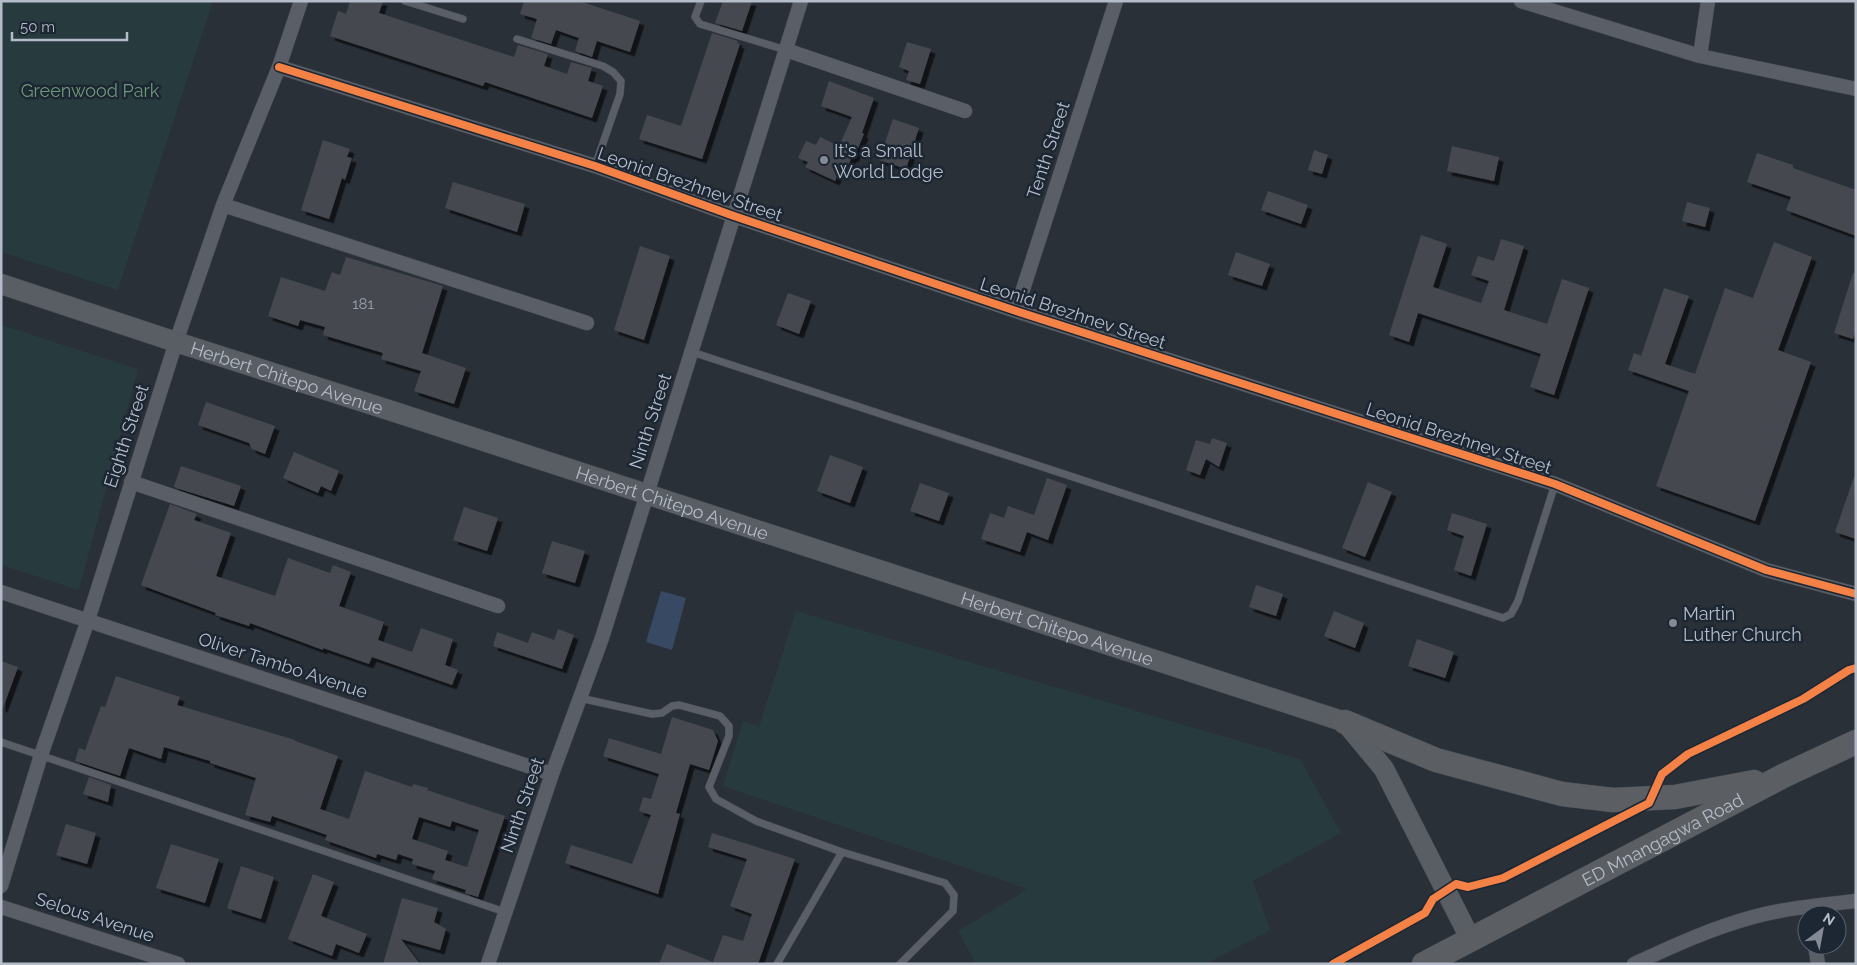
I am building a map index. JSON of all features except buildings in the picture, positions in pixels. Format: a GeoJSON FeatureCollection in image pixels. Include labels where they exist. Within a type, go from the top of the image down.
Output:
{"type":"FeatureCollection","features":[{"type":"Feature","properties":{"kind":"highway"},"geometry":{"type":"LineString","coordinates":[[1345,722],[1436,760],[1562,794],[1614,800],[1675,797],[1724,789],[1785,775]]}},
{"type":"Feature","properties":{"kind":"highway","name":"ED Mnangagwa Road"},"geometry":{"type":"LineString","coordinates":[[1424,964],[1785,775],[1856,742]]}},
{"type":"Feature","properties":{"kind":"main road","name":"Herbert Chitepo Avenue"},"geometry":{"type":"LineString","coordinates":[[1,284],[1345,722]]}},
{"type":"Feature","properties":{"kind":"main road"},"geometry":{"type":"LineString","coordinates":[[1345,722],[1384,769],[1471,940]]}},
{"type":"Feature","properties":{"kind":"street","name":"Eighth Street"},"geometry":{"type":"LineString","coordinates":[[1,886],[41,755],[88,620],[176,342],[223,205],[279,67],[301,1]]}},
{"type":"Feature","properties":{"kind":"street","name":"Ninth Street"},"geometry":{"type":"LineString","coordinates":[[488,964],[552,774],[602,638],[801,1]]}},
{"type":"Feature","properties":{"kind":"street","name":"Tenth Street"},"geometry":{"type":"LineString","coordinates":[[1016,311],[1116,1]]}},
{"type":"Feature","properties":{"kind":"street"},"geometry":{"type":"LineString","coordinates":[[1521,1],[1700,56],[1856,89]]}},
{"type":"Feature","properties":{"kind":"street"},"geometry":{"type":"LineString","coordinates":[[1700,56],[1708,1]]}},
{"type":"Feature","properties":{"kind":"street"},"geometry":{"type":"LineString","coordinates":[[786,50],[965,111]]}},
{"type":"Feature","properties":{"kind":"street","name":"Leonid Brezhnev Street"},"geometry":{"type":"LineString","coordinates":[[279,67],[595,166],[734,216],[1016,311],[1555,484],[1766,570],[1856,594]]}},
{"type":"Feature","properties":{"kind":"street"},"geometry":{"type":"LineString","coordinates":[[223,205],[587,323]]}},
{"type":"Feature","properties":{"kind":"street"},"geometry":{"type":"LineString","coordinates":[[131,482],[498,606]]}},
{"type":"Feature","properties":{"kind":"street","name":"Oliver Tambo Avenue"},"geometry":{"type":"LineString","coordinates":[[1,592],[552,774]]}},
{"type":"Feature","properties":{"kind":"street"},"geometry":{"type":"LineString","coordinates":[[1841,905],[1856,902]]}},
{"type":"Feature","properties":{"kind":"street","name":"Selous Avenue"},"geometry":{"type":"LineString","coordinates":[[1,907],[178,964]]}},
{"type":"Feature","properties":{"kind":"street"},"geometry":{"type":"LineString","coordinates":[[1634,964],[1683,941],[1753,917],[1797,912]]}},
{"type":"Feature","properties":{"kind":"lane"},"geometry":{"type":"LineString","coordinates":[[405,1],[463,19]]}},
{"type":"Feature","properties":{"kind":"lane"},"geometry":{"type":"LineString","coordinates":[[701,1],[695,17],[700,24],[786,50]]}},
{"type":"Feature","properties":{"kind":"lane"},"geometry":{"type":"LineString","coordinates":[[517,39],[603,66],[613,72],[621,82],[620,94],[595,166]]}},
{"type":"Feature","properties":{"kind":"lane"},"geometry":{"type":"LineString","coordinates":[[692,352],[1503,618],[1511,614],[1518,601],[1555,484]]}},
{"type":"Feature","properties":{"kind":"lane"},"geometry":{"type":"LineString","coordinates":[[580,698],[652,714],[662,713],[672,706],[679,705],[720,716],[729,726],[729,736],[708,787],[716,799],[756,821],[842,852],[945,883],[954,895],[953,911],[900,964]]}},
{"type":"Feature","properties":{"kind":"lane"},"geometry":{"type":"LineString","coordinates":[[1,742],[505,912]]}},
{"type":"Feature","properties":{"kind":"lane"},"geometry":{"type":"LineString","coordinates":[[777,964],[842,852]]}},
{"type":"Feature","properties":{"kind":"green space","name":"Greenwood Park"},"geometry":{"type":"Polygon","coordinates":[[[1,1],[213,1],[118,290],[1,252],[1,1]]]}},
{"type":"Feature","properties":{"kind":"green space"},"geometry":{"type":"Polygon","coordinates":[[[1,325],[138,369],[79,590],[1,565],[1,325]]]}},
{"type":"Feature","properties":{"kind":"green space"},"geometry":{"type":"Polygon","coordinates":[[[796,611],[1300,759],[1341,833],[1253,881],[1270,930],[1206,964],[976,964],[958,931],[1028,889],[723,786],[743,721],[759,727],[796,611]]]}},
{"type":"Feature","properties":{"kind":"water"},"geometry":{"type":"Polygon","coordinates":[[[661,591],[686,598],[672,650],[646,642],[661,591]]]}},
{"type":"Feature","properties":{"kind":"cycle path"},"geometry":{"type":"LineString","coordinates":[[279,67],[595,166],[734,216],[1016,311],[1555,484],[1766,570],[1856,594]]}},
{"type":"Feature","properties":{"kind":"cycle path"},"geometry":{"type":"LineString","coordinates":[[1333,964],[1425,913],[1433,899],[1456,884],[1468,887],[1503,878],[1649,803],[1662,774],[1688,754],[1803,699],[1849,670],[1856,668]]}},
{"type":"Feature","properties":{"kind":"place","name":"It's a Small World Lodge"},"geometry":{"type":"Point","coordinates":[824,160]}},
{"type":"Feature","properties":{"kind":"place","name":"Martin Luther Church"},"geometry":{"type":"Point","coordinates":[1673,623]}}]}
